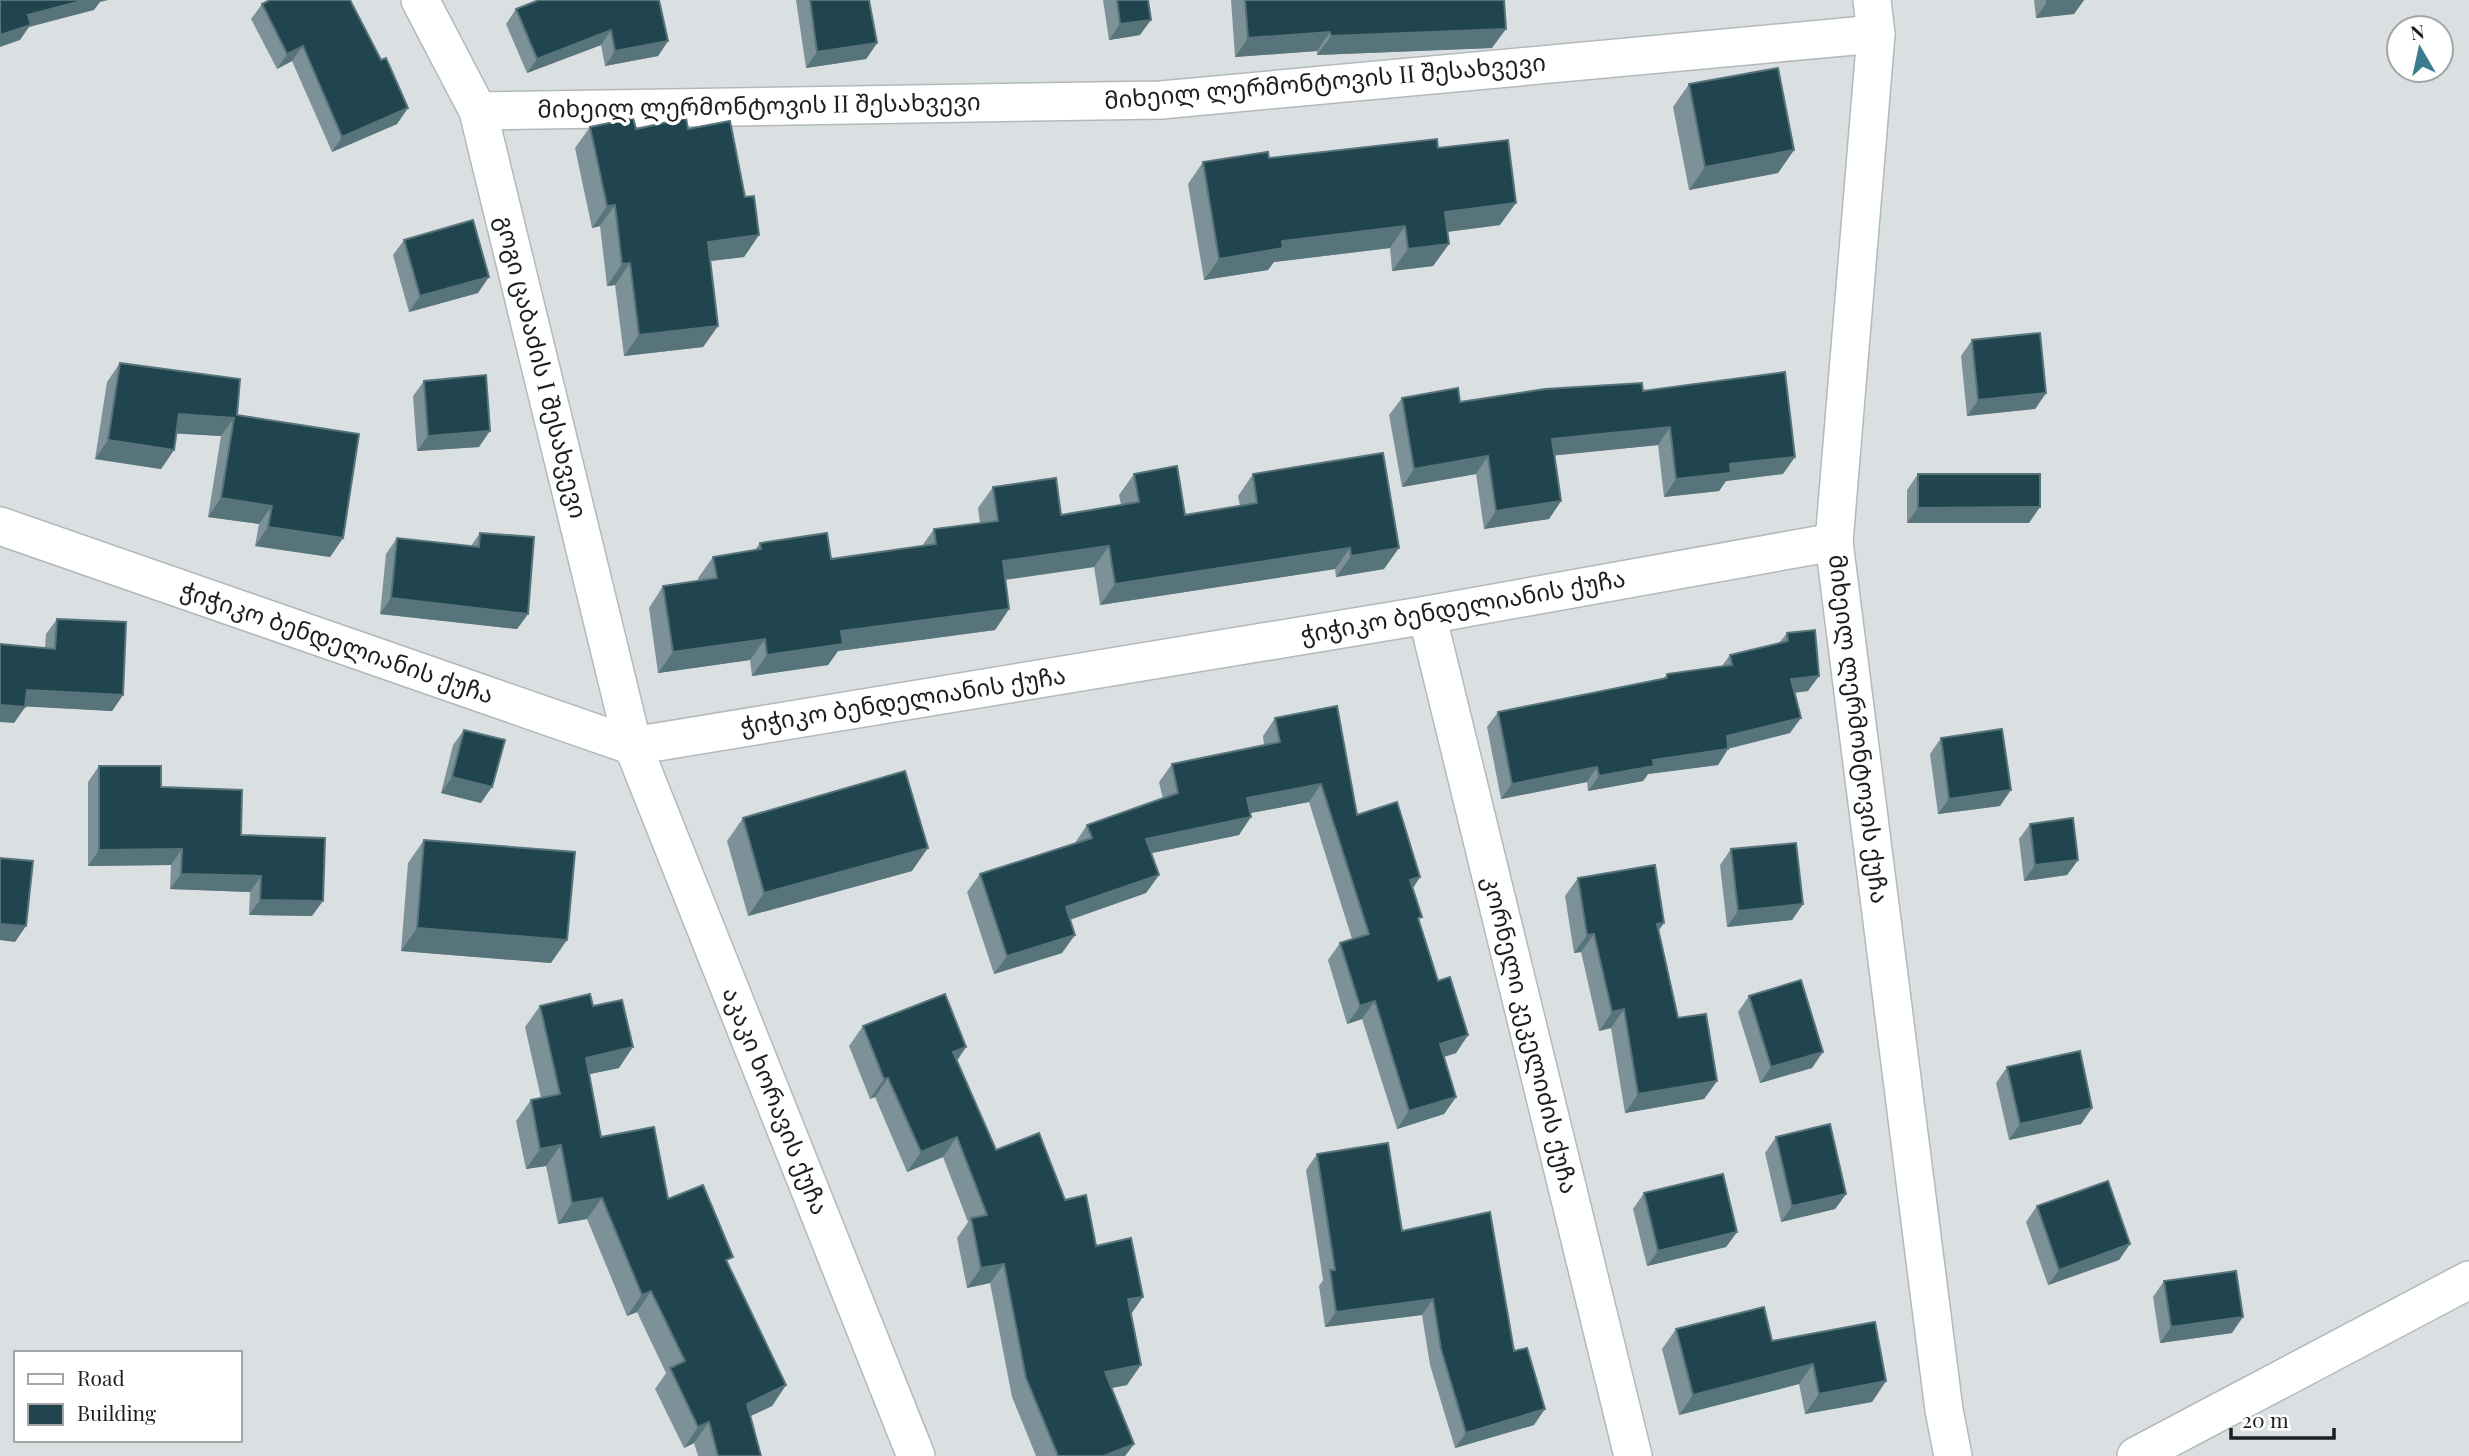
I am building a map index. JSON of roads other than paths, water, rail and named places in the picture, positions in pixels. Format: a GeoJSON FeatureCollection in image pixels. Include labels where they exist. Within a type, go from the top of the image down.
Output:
{"type":"FeatureCollection","features":[{"type":"Feature","properties":{"kind":"street","name":"გოგი ცაბაძის I შესახვევი"},"geometry":{"type":"LineString","coordinates":[[420,0],[478,111],[633,746]]}},
{"type":"Feature","properties":{"kind":"street","name":"მიხეილ ლერმონტოვის II შესახვევი"},"geometry":{"type":"LineString","coordinates":[[478,111],[1161,100],[1874,17]]}},
{"type":"Feature","properties":{"kind":"street","name":"მიხეილ ლერმონტოვის ქუჩა"},"geometry":{"type":"LineString","coordinates":[[1874,17],[1834,542],[1944,1410],[1953,1456]]}},
{"type":"Feature","properties":{"kind":"street","name":"ჭიჭიკო ბენდელიანის ქუჩა"},"geometry":{"type":"LineString","coordinates":[[0,526],[633,746],[1427,615],[1834,542]]}},
{"type":"Feature","properties":{"kind":"street","name":"კორნელი კეკელიძის ქუჩა"},"geometry":{"type":"LineString","coordinates":[[1427,615],[1633,1456]]}},
{"type":"Feature","properties":{"kind":"street","name":"აკაკი ხორავის ქუჩა"},"geometry":{"type":"LineString","coordinates":[[633,746],[916,1456]]}},
{"type":"Feature","properties":{"kind":"street"},"geometry":{"type":"LineString","coordinates":[[2136,1456],[2469,1280]]}}]}
